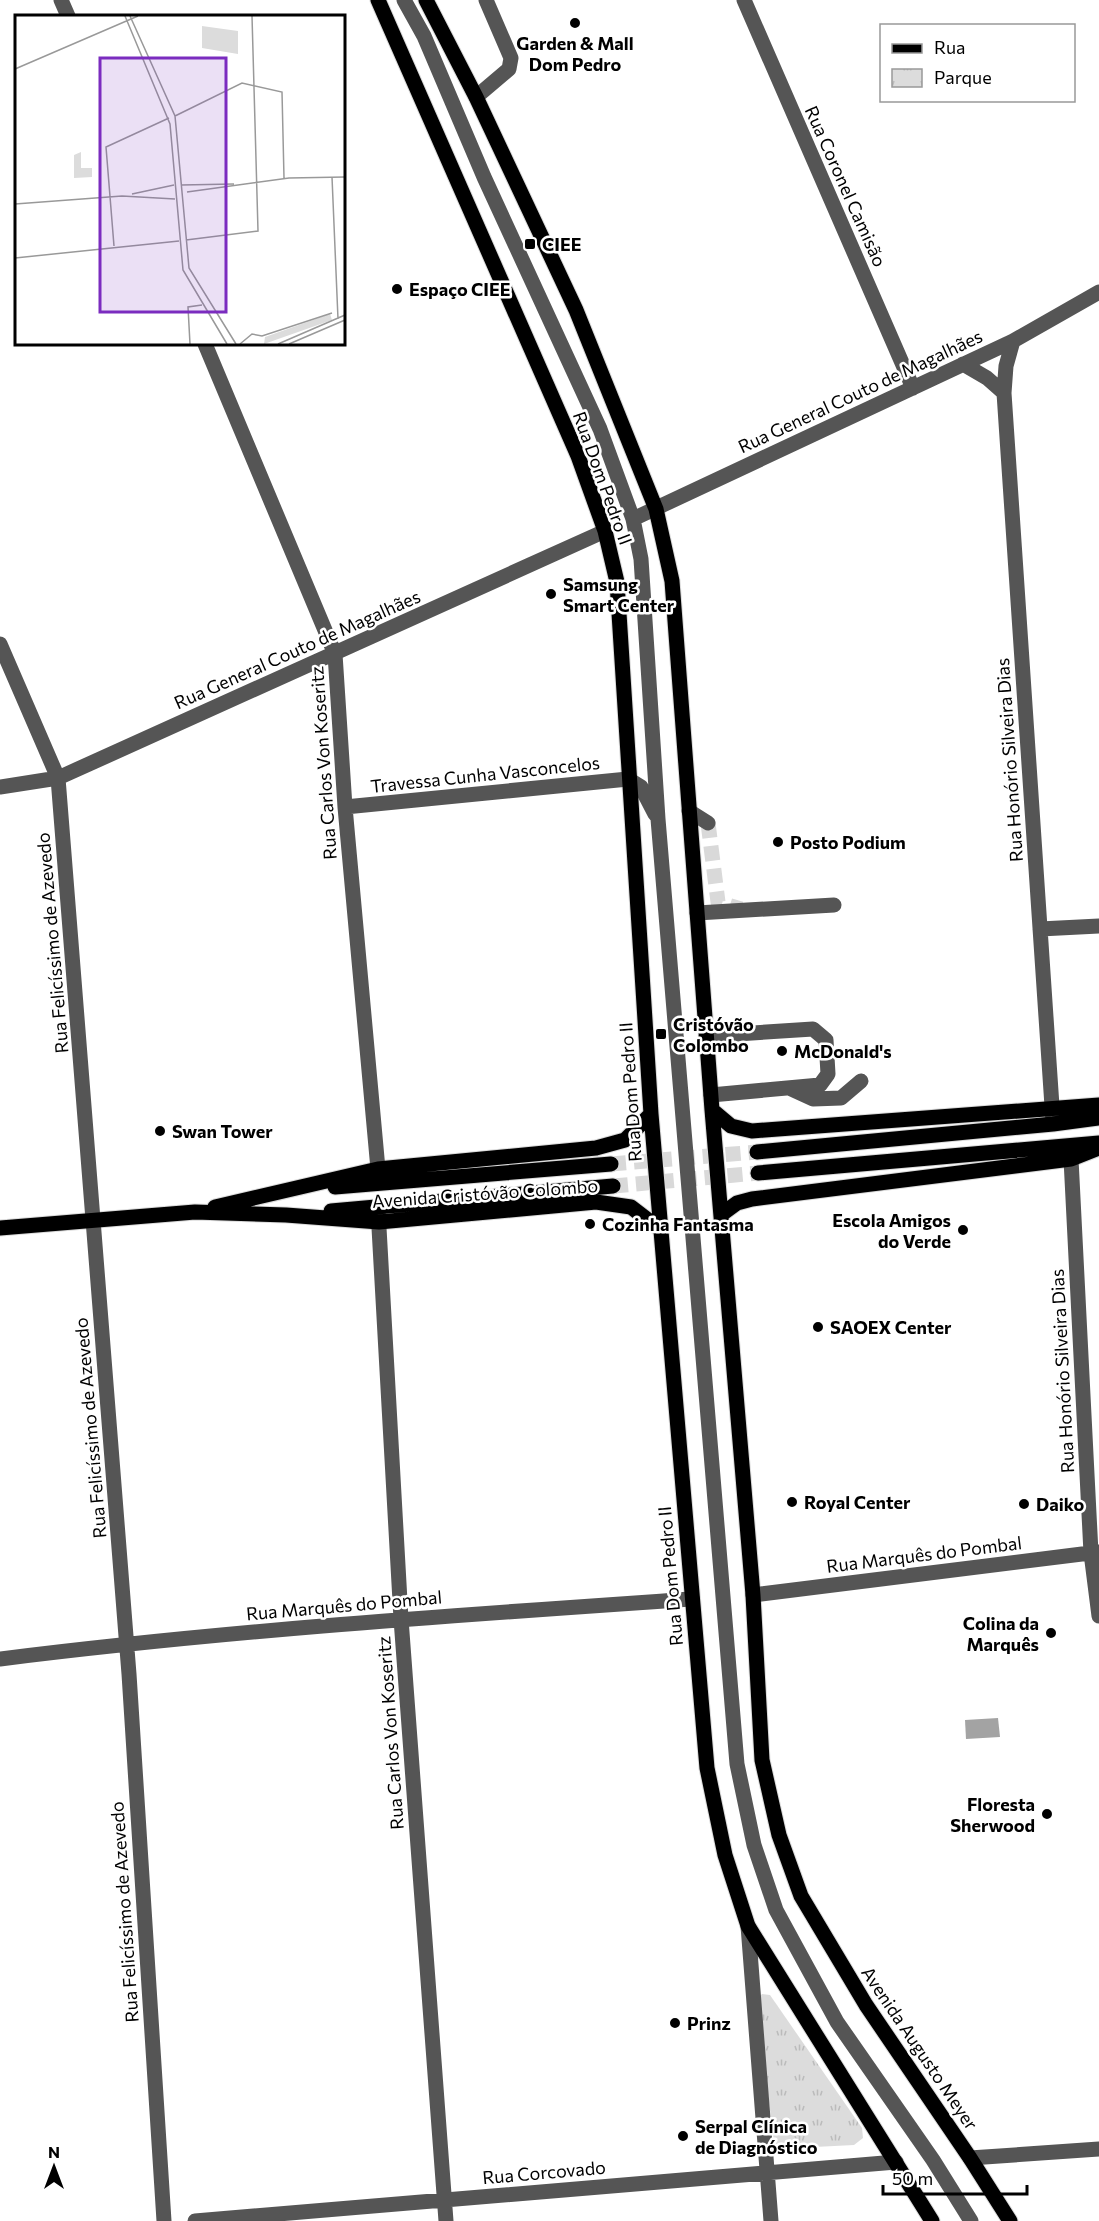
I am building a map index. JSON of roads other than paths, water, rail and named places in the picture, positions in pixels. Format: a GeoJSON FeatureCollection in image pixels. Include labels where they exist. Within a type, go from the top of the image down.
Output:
{"type":"FeatureCollection","features":[{"type":"Feature","properties":{"kind":"main road","name":"Rua Dom Pedro II"},"geometry":{"type":"LineString","coordinates":[[378,0],[574,446],[605,531],[617,582],[651,1114],[707,1768],[725,1854],[748,1926]]}},
{"type":"Feature","properties":{"kind":"main road","name":"Rua Dom Pedro II"},"geometry":{"type":"LineString","coordinates":[[426,0],[476,96],[576,310],[656,509],[672,581],[711,1102],[753,1595],[762,1760],[778,1835],[801,1896]]}},
{"type":"Feature","properties":{"kind":"main road"},"geometry":{"type":"LineString","coordinates":[[711,1102],[731,1126],[752,1131],[1099,1105]]}},
{"type":"Feature","properties":{"kind":"main road","name":"Avenida Cristóvão Colombo"},"geometry":{"type":"LineString","coordinates":[[195,1212],[378,1169],[596,1148],[625,1140],[651,1114]]}},
{"type":"Feature","properties":{"kind":"main road"},"geometry":{"type":"LineString","coordinates":[[757,1152],[1099,1118]]}},
{"type":"Feature","properties":{"kind":"main road"},"geometry":{"type":"LineString","coordinates":[[758,1173],[1071,1152],[1099,1143]]}},
{"type":"Feature","properties":{"kind":"main road"},"geometry":{"type":"LineString","coordinates":[[722,1214],[737,1203],[752,1199],[1099,1148]]}},
{"type":"Feature","properties":{"kind":"main road"},"geometry":{"type":"LineString","coordinates":[[284,1191],[611,1164]]}},
{"type":"Feature","properties":{"kind":"main road"},"geometry":{"type":"LineString","coordinates":[[379,1214],[613,1186]]}},
{"type":"Feature","properties":{"kind":"main road","name":"Avenida Cristóvão Colombo"},"geometry":{"type":"LineString","coordinates":[[0,1228],[195,1212],[286,1215],[379,1214],[596,1202],[631,1207],[661,1230]]}},
{"type":"Feature","properties":{"kind":"main road","name":"Avenida Augusto Meyer"},"geometry":{"type":"LineString","coordinates":[[801,1896],[866,2005],[1010,2221]]}},
{"type":"Feature","properties":{"kind":"main road"},"geometry":{"type":"LineString","coordinates":[[748,1926],[932,2221]]}},
{"type":"Feature","properties":{"kind":"street"},"geometry":{"type":"LineString","coordinates":[[61,0],[68,15]]}},
{"type":"Feature","properties":{"kind":"street"},"geometry":{"type":"LineString","coordinates":[[404,0],[424,36],[484,177],[600,429],[633,519],[641,559],[658,819],[736,1764],[753,1845],[776,1910],[837,2022],[933,2160],[971,2221]]}},
{"type":"Feature","properties":{"kind":"street"},"geometry":{"type":"LineString","coordinates":[[476,96],[509,69],[511,58],[486,0]]}},
{"type":"Feature","properties":{"kind":"street","name":"Rua Coronel Camisão"},"geometry":{"type":"LineString","coordinates":[[744,0],[913,388]]}},
{"type":"Feature","properties":{"kind":"street","name":"Rua General Couto de Magalhães"},"geometry":{"type":"LineString","coordinates":[[633,519],[1013,340],[1099,292]]}},
{"type":"Feature","properties":{"kind":"street","name":"Rua Honório Silveira Dias"},"geometry":{"type":"LineString","coordinates":[[1013,340],[1006,366],[1004,393],[1053,1124]]}},
{"type":"Feature","properties":{"kind":"street","name":"Rua Carlos Von Koseritz"},"geometry":{"type":"LineString","coordinates":[[205,345],[335,654],[345,807],[378,1169]]}},
{"type":"Feature","properties":{"kind":"street"},"geometry":{"type":"LineString","coordinates":[[963,364],[987,378],[1004,393]]}},
{"type":"Feature","properties":{"kind":"street","name":"Rua General Couto de Magalhães"},"geometry":{"type":"LineString","coordinates":[[0,787],[58,778],[605,531]]}},
{"type":"Feature","properties":{"kind":"street","name":"Rua Felicíssimo de Azevedo"},"geometry":{"type":"LineString","coordinates":[[0,644],[58,778],[126,1643],[164,2221]]}},
{"type":"Feature","properties":{"kind":"street"},"geometry":{"type":"LineString","coordinates":[[628,779],[641,787],[658,819]]}},
{"type":"Feature","properties":{"kind":"street","name":"Travessa Cunha Vasconcelos"},"geometry":{"type":"LineString","coordinates":[[345,807],[628,779]]}},
{"type":"Feature","properties":{"kind":"street"},"geometry":{"type":"LineString","coordinates":[[689,811],[708,824]]}},
{"type":"Feature","properties":{"kind":"street"},"geometry":{"type":"LineString","coordinates":[[697,913],[834,905]]}},
{"type":"Feature","properties":{"kind":"street"},"geometry":{"type":"LineString","coordinates":[[1040,928],[1099,926]]}},
{"type":"Feature","properties":{"kind":"street"},"geometry":{"type":"LineString","coordinates":[[706,1036],[813,1029],[825,1040],[828,1074],[820,1085],[789,1088],[711,1102]]}},
{"type":"Feature","properties":{"kind":"street"},"geometry":{"type":"LineString","coordinates":[[789,1088],[813,1099],[840,1098],[861,1081]]}},
{"type":"Feature","properties":{"kind":"street","name":"Rua Honório Silveira Dias"},"geometry":{"type":"LineString","coordinates":[[1071,1152],[1099,1616]]}},
{"type":"Feature","properties":{"kind":"street","name":"Rua Carlos Von Koseritz"},"geometry":{"type":"LineString","coordinates":[[379,1214],[401,1619],[446,2221]]}},
{"type":"Feature","properties":{"kind":"street","name":"Rua Marquês do Pombal"},"geometry":{"type":"LineString","coordinates":[[753,1595],[1095,1552]]}},
{"type":"Feature","properties":{"kind":"street","name":"Rua Marquês do Pombal"},"geometry":{"type":"LineString","coordinates":[[0,1659],[126,1643],[401,1619],[692,1599]]}},
{"type":"Feature","properties":{"kind":"street","name":"Rua Dom Pedro II"},"geometry":{"type":"LineString","coordinates":[[748,1926],[771,2221]]}},
{"type":"Feature","properties":{"kind":"street"},"geometry":{"type":"LineString","coordinates":[[970,2158],[1099,2149]]}},
{"type":"Feature","properties":{"kind":"street","name":"Rua Corcovado"},"geometry":{"type":"LineString","coordinates":[[195,2221],[896,2162]]}},
{"type":"Feature","properties":{"kind":"tunnel"},"geometry":{"type":"LineString","coordinates":[[708,823],[718,902],[741,909]]}},
{"type":"Feature","properties":{"kind":"tunnel"},"geometry":{"type":"LineString","coordinates":[[611,1164],[757,1152]]}},
{"type":"Feature","properties":{"kind":"tunnel"},"geometry":{"type":"LineString","coordinates":[[613,1186],[758,1173]]}},
{"type":"Feature","properties":{"kind":"place","name":"Garden & Mall Dom Pedro"},"geometry":{"type":"Point","coordinates":[575,23]}},
{"type":"Feature","properties":{"kind":"place","name":"CIEE"},"geometry":{"type":"Point","coordinates":[530,244]}},
{"type":"Feature","properties":{"kind":"place","name":"Espaço CIEE"},"geometry":{"type":"Point","coordinates":[397,289]}},
{"type":"Feature","properties":{"kind":"place","name":"Samsung Smart Center"},"geometry":{"type":"Point","coordinates":[551,594]}},
{"type":"Feature","properties":{"kind":"place","name":"Posto Podium"},"geometry":{"type":"Point","coordinates":[778,842]}},
{"type":"Feature","properties":{"kind":"place","name":"Cristóvão Colombo"},"geometry":{"type":"Point","coordinates":[661,1034]}},
{"type":"Feature","properties":{"kind":"place","name":"McDonald's"},"geometry":{"type":"Point","coordinates":[782,1051]}},
{"type":"Feature","properties":{"kind":"place","name":"Swan Tower"},"geometry":{"type":"Point","coordinates":[160,1131]}},
{"type":"Feature","properties":{"kind":"place","name":"Cozinha Fantasma"},"geometry":{"type":"Point","coordinates":[590,1224]}},
{"type":"Feature","properties":{"kind":"place","name":"Escola Amigos do Verde"},"geometry":{"type":"Point","coordinates":[963,1230]}},
{"type":"Feature","properties":{"kind":"place","name":"SAOEX Center"},"geometry":{"type":"Point","coordinates":[818,1327]}},
{"type":"Feature","properties":{"kind":"place","name":"Royal Center"},"geometry":{"type":"Point","coordinates":[792,1502]}},
{"type":"Feature","properties":{"kind":"place","name":"Daiko"},"geometry":{"type":"Point","coordinates":[1024,1504]}},
{"type":"Feature","properties":{"kind":"place","name":"Colina da Marquês"},"geometry":{"type":"Point","coordinates":[1051,1633]}},
{"type":"Feature","properties":{"kind":"place","name":"Floresta Sherwood"},"geometry":{"type":"Point","coordinates":[1047,1814]}},
{"type":"Feature","properties":{"kind":"place","name":"Prinz"},"geometry":{"type":"Point","coordinates":[675,2023]}},
{"type":"Feature","properties":{"kind":"place","name":"Serpal Clínica de Diagnóstico"},"geometry":{"type":"Point","coordinates":[683,2136]}}]}
